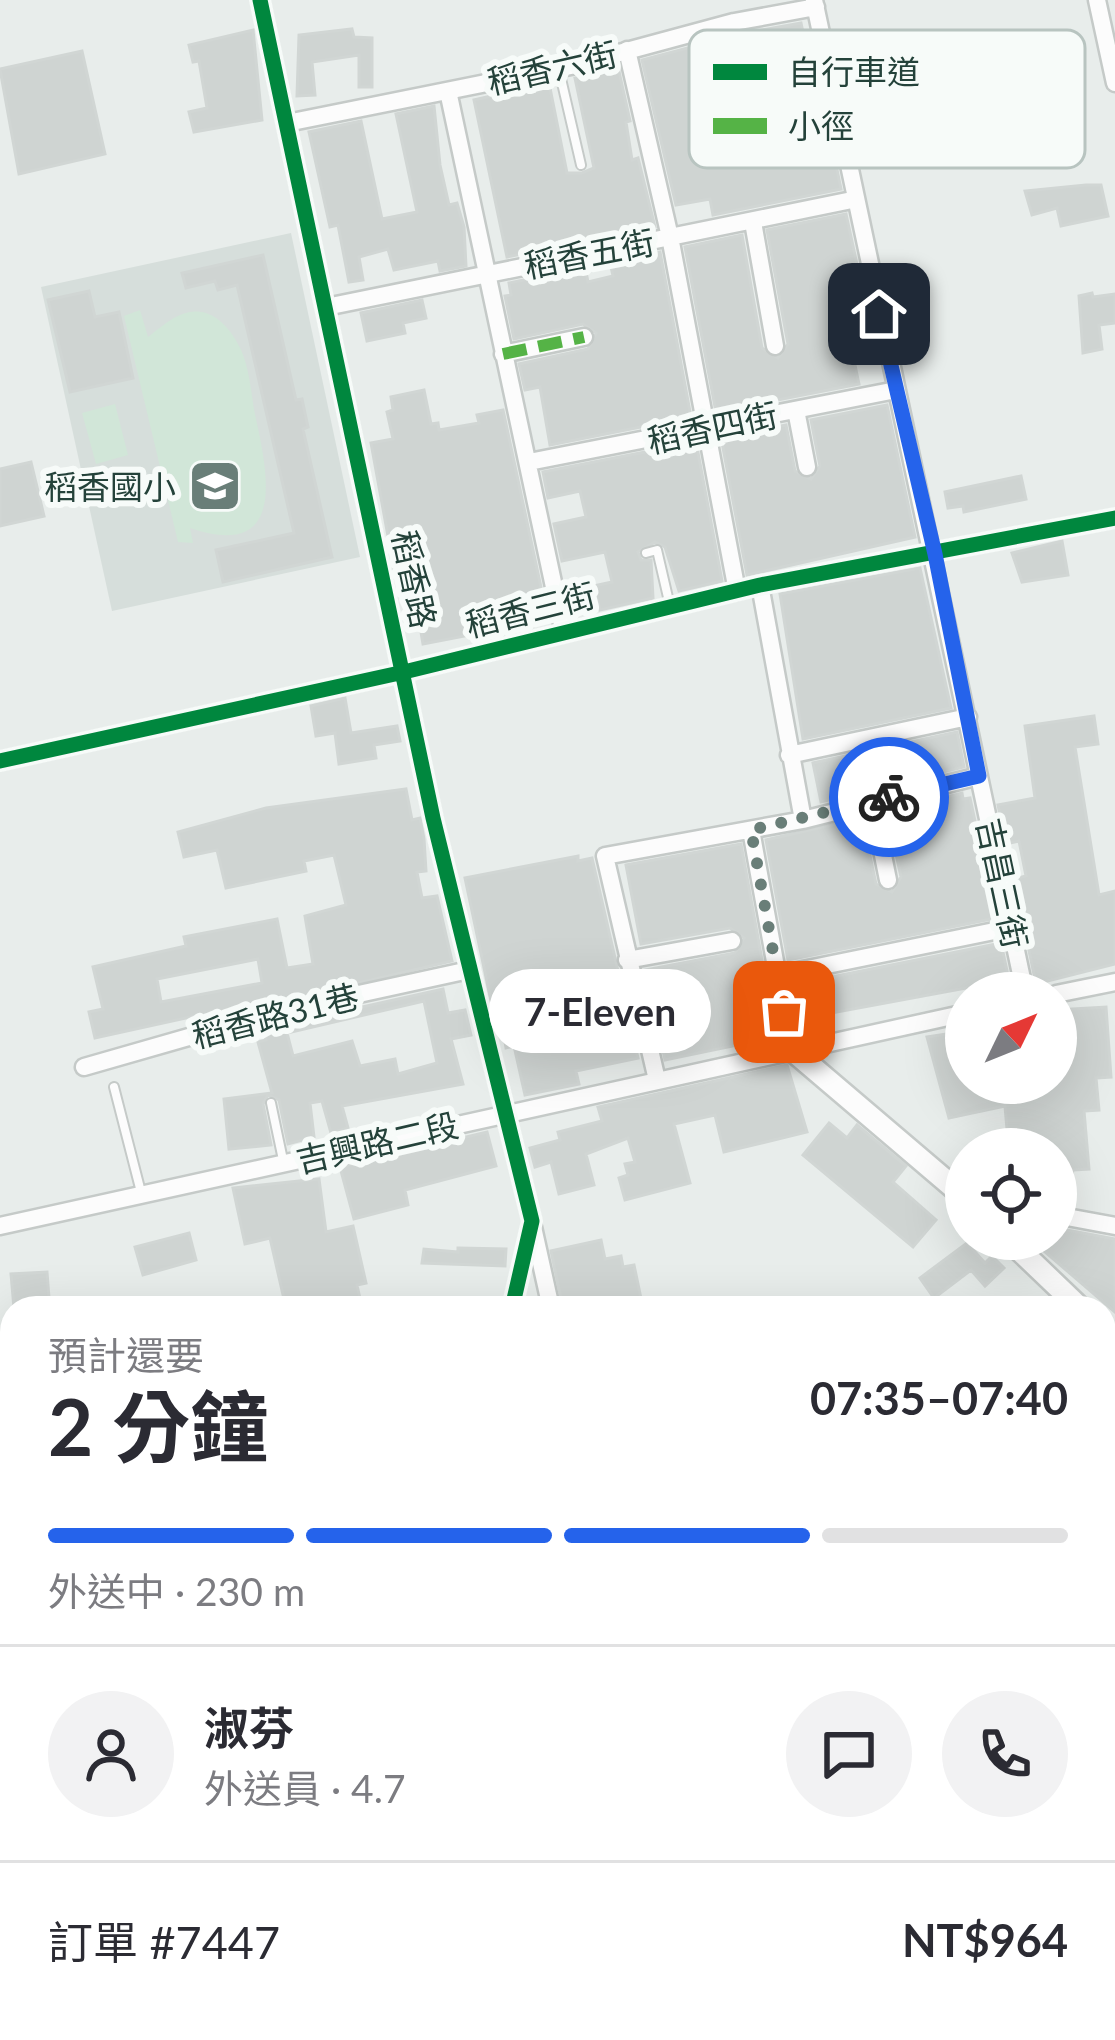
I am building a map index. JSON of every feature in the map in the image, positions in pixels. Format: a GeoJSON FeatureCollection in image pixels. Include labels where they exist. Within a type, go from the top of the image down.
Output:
{"type":"FeatureCollection","features":[{"type":"Feature","properties":{"kind":"street","name":"稻香路"},"geometry":{"type":"LineString","coordinates":[[260,0],[469,970],[532,1222],[515,1296]]}},
{"type":"Feature","properties":{"kind":"street"},"geometry":{"type":"LineString","coordinates":[[1097,0],[1115,83]]}},
{"type":"Feature","properties":{"kind":"street","name":"稻香六街"},"geometry":{"type":"LineString","coordinates":[[708,30],[815,4]]}},
{"type":"Feature","properties":{"kind":"street","name":"稻香六街"},"geometry":{"type":"LineString","coordinates":[[287,123],[559,68],[689,35]]}},
{"type":"Feature","properties":{"kind":"street"},"geometry":{"type":"LineString","coordinates":[[626,50],[670,237],[737,591]]}},
{"type":"Feature","properties":{"kind":"street"},"geometry":{"type":"LineString","coordinates":[[448,91],[563,629]]}},
{"type":"Feature","properties":{"kind":"street","name":"吉昌三街"},"geometry":{"type":"LineString","coordinates":[[847,168],[935,554],[1022,972]]}},
{"type":"Feature","properties":{"kind":"street","name":"稻香五街"},"geometry":{"type":"LineString","coordinates":[[326,307],[853,200]]}},
{"type":"Feature","properties":{"kind":"street"},"geometry":{"type":"LineString","coordinates":[[754,222],[775,346]]}},
{"type":"Feature","properties":{"kind":"street"},"geometry":{"type":"LineString","coordinates":[[503,354],[584,337]]}},
{"type":"Feature","properties":{"kind":"street","name":"稻香四街"},"geometry":{"type":"LineString","coordinates":[[529,462],[896,390]]}},
{"type":"Feature","properties":{"kind":"street"},"geometry":{"type":"LineString","coordinates":[[796,410],[808,467]]}},
{"type":"Feature","properties":{"kind":"street","name":"稻香三街"},"geometry":{"type":"LineString","coordinates":[[0,760],[404,672],[563,629],[760,586],[1115,518]]}},
{"type":"Feature","properties":{"kind":"street"},"geometry":{"type":"LineString","coordinates":[[760,586],[803,820]]}},
{"type":"Feature","properties":{"kind":"street"},"geometry":{"type":"LineString","coordinates":[[790,754],[968,717]]}},
{"type":"Feature","properties":{"kind":"street"},"geometry":{"type":"LineString","coordinates":[[657,1080],[605,856],[803,820],[979,776]]}},
{"type":"Feature","properties":{"kind":"street"},"geometry":{"type":"LineString","coordinates":[[872,801],[888,880]]}},
{"type":"Feature","properties":{"kind":"street"},"geometry":{"type":"LineString","coordinates":[[751,830],[791,1049],[945,1180]]}},
{"type":"Feature","properties":{"kind":"street"},"geometry":{"type":"LineString","coordinates":[[778,975],[1014,927]]}},
{"type":"Feature","properties":{"kind":"street"},"geometry":{"type":"LineString","coordinates":[[627,960],[732,941]]}},
{"type":"Feature","properties":{"kind":"street","name":"稻香路31巷"},"geometry":{"type":"LineString","coordinates":[[84,1067],[277,1012],[469,970]]}},
{"type":"Feature","properties":{"kind":"street"},"geometry":{"type":"LineString","coordinates":[[1077,990],[1115,982]]}},
{"type":"Feature","properties":{"kind":"street","name":"吉興路二段"},"geometry":{"type":"LineString","coordinates":[[0,1226],[945,1017]]}},
{"type":"Feature","properties":{"kind":"street"},"geometry":{"type":"LineString","coordinates":[[1077,1219],[1115,1226]]}},
{"type":"Feature","properties":{"kind":"street"},"geometry":{"type":"LineString","coordinates":[[532,1222],[548,1296]]}},
{"type":"Feature","properties":{"kind":"street"},"geometry":{"type":"LineString","coordinates":[[1030,1260],[1067,1296]]}},
{"type":"Feature","properties":{"kind":"lane"},"geometry":{"type":"LineString","coordinates":[[559,68],[580,165]]}},
{"type":"Feature","properties":{"kind":"lane"},"geometry":{"type":"LineString","coordinates":[[646,553],[657,550],[670,608]]}},
{"type":"Feature","properties":{"kind":"lane"},"geometry":{"type":"LineString","coordinates":[[114,1087],[142,1197]]}},
{"type":"Feature","properties":{"kind":"lane"},"geometry":{"type":"LineString","coordinates":[[271,1103],[284,1164]]}},
{"type":"Feature","properties":{"kind":"shaded area","name":"稻香國小"},"geometry":{"type":"Polygon","coordinates":[[[291,233],[360,557],[112,611],[41,287],[291,233]]]}},
{"type":"Feature","properties":{"kind":"green space"},"geometry":{"type":"Polygon","coordinates":[[[140,310],[148,337],[182,314],[211,315],[229,331],[243,354],[266,488],[256,523],[242,533],[221,535],[190,528],[193,543],[178,542],[124,316],[140,310]]]}},
{"type":"Feature","properties":{"kind":"green space"},"geometry":{"type":"Polygon","coordinates":[[[115,404],[128,455],[96,464],[82,413],[115,404]]]}},
{"type":"Feature","properties":{"kind":"building"},"geometry":{"type":"Polygon","coordinates":[[[801,23],[803,30],[762,30],[801,23]]]}},
{"type":"Feature","properties":{"kind":"building"},"geometry":{"type":"Polygon","coordinates":[[[352,29],[354,37],[372,38],[372,87],[359,87],[359,55],[312,62],[315,95],[297,96],[299,35],[352,29]]]}},
{"type":"Feature","properties":{"kind":"building"},"geometry":{"type":"Polygon","coordinates":[[[253,30],[262,120],[194,132],[189,112],[207,108],[199,61],[193,62],[189,45],[253,30]]]}},
{"type":"Feature","properties":{"kind":"building"},"geometry":{"type":"Polygon","coordinates":[[[689,48],[689,168],[837,168],[841,189],[713,215],[710,199],[676,205],[642,60],[689,48]]]}},
{"type":"Feature","properties":{"kind":"building"},"geometry":{"type":"Polygon","coordinates":[[[82,51],[105,154],[19,174],[0,69],[82,51]]]}},
{"type":"Feature","properties":{"kind":"building"},"geometry":{"type":"Polygon","coordinates":[[[618,67],[630,121],[626,122],[632,160],[638,158],[655,227],[507,257],[474,100],[549,83],[567,173],[582,173],[594,168],[575,78],[618,67]]]}},
{"type":"Feature","properties":{"kind":"building"},"geometry":{"type":"Polygon","coordinates":[[[434,106],[449,205],[457,203],[464,227],[466,266],[440,271],[438,261],[394,270],[388,249],[359,257],[363,280],[349,282],[338,225],[330,227],[309,132],[361,121],[382,219],[417,212],[396,114],[434,106]]]}},
{"type":"Feature","properties":{"kind":"building"},"geometry":{"type":"Polygon","coordinates":[[[1101,185],[1108,216],[1061,226],[1057,208],[1032,215],[1025,191],[1101,185]]]}},
{"type":"Feature","properties":{"kind":"building"},"geometry":{"type":"Polygon","coordinates":[[[846,214],[872,333],[849,337],[859,384],[716,412],[685,247],[742,235],[762,348],[778,358],[788,344],[767,230],[846,214]]]}},
{"type":"Feature","properties":{"kind":"building"},"geometry":{"type":"Polygon","coordinates":[[[660,252],[691,417],[550,445],[540,387],[525,390],[519,364],[588,349],[596,333],[583,324],[514,339],[505,296],[511,295],[509,283],[585,267],[588,282],[613,276],[610,262],[660,252]]]}},
{"type":"Feature","properties":{"kind":"building"},"geometry":{"type":"Polygon","coordinates":[[[263,255],[296,400],[302,399],[308,427],[303,429],[332,557],[223,582],[216,550],[294,533],[237,285],[218,290],[215,281],[186,288],[182,273],[263,255]]]}},
{"type":"Feature","properties":{"kind":"building"},"geometry":{"type":"Polygon","coordinates":[[[89,291],[95,317],[119,312],[133,378],[70,392],[48,300],[89,291]]]}},
{"type":"Feature","properties":{"kind":"building"},"geometry":{"type":"Polygon","coordinates":[[[1092,293],[1093,297],[1115,294],[1115,323],[1099,325],[1102,349],[1083,353],[1079,296],[1092,293]]]}},
{"type":"Feature","properties":{"kind":"building"},"geometry":{"type":"Polygon","coordinates":[[[422,300],[426,318],[403,323],[405,333],[367,341],[361,313],[422,300]]]}},
{"type":"Feature","properties":{"kind":"building"},"geometry":{"type":"Polygon","coordinates":[[[424,390],[431,424],[438,423],[439,430],[479,423],[477,415],[503,410],[548,620],[423,644],[410,567],[394,569],[371,443],[393,439],[387,412],[393,410],[391,397],[424,390]]]}},
{"type":"Feature","properties":{"kind":"building"},"geometry":{"type":"Polygon","coordinates":[[[887,405],[915,537],[747,575],[721,437],[786,425],[795,471],[811,479],[820,466],[811,420],[887,405]]]}},
{"type":"Feature","properties":{"kind":"building"},"geometry":{"type":"Polygon","coordinates":[[[696,442],[722,581],[679,591],[665,547],[655,542],[638,552],[641,560],[651,560],[653,598],[600,610],[594,586],[612,582],[605,552],[562,561],[554,524],[586,517],[580,491],[548,498],[543,472],[696,442]]]}},
{"type":"Feature","properties":{"kind":"building"},"geometry":{"type":"Polygon","coordinates":[[[31,462],[44,516],[0,526],[0,469],[31,462]]]}},
{"type":"Feature","properties":{"kind":"building"},"geometry":{"type":"Polygon","coordinates":[[[1021,476],[1026,499],[964,512],[963,506],[948,508],[945,492],[1021,476]]]}},
{"type":"Feature","properties":{"kind":"building"},"geometry":{"type":"Polygon","coordinates":[[[1062,541],[1068,575],[1022,582],[1012,553],[1062,541]]]}},
{"type":"Feature","properties":{"kind":"building"},"geometry":{"type":"Polygon","coordinates":[[[920,568],[951,708],[803,739],[780,594],[920,568]]]}},
{"type":"Feature","properties":{"kind":"building"},"geometry":{"type":"Polygon","coordinates":[[[345,698],[351,733],[397,726],[400,741],[374,745],[376,758],[339,764],[335,733],[316,736],[311,706],[345,698]]]}},
{"type":"Feature","properties":{"kind":"building"},"geometry":{"type":"Polygon","coordinates":[[[1094,716],[1098,744],[1075,747],[1099,895],[1115,891],[1115,964],[1077,974],[1033,972],[1014,879],[1026,876],[1019,841],[1006,844],[998,805],[1035,798],[1025,726],[1094,716]]]}},
{"type":"Feature","properties":{"kind":"building"},"geometry":{"type":"Polygon","coordinates":[[[957,732],[964,767],[821,802],[813,763],[957,732]]]}},
{"type":"Feature","properties":{"kind":"building"},"geometry":{"type":"Polygon","coordinates":[[[406,789],[412,820],[420,818],[424,839],[426,871],[417,872],[422,898],[437,896],[452,961],[205,1019],[204,1014],[95,1038],[89,1012],[103,1009],[93,967],[186,946],[184,937],[277,919],[287,968],[313,964],[305,916],[346,905],[334,855],[304,861],[306,871],[226,888],[217,850],[184,857],[178,832],[266,808],[406,789]],[[258,959],[157,979],[161,1002],[262,983],[258,959]]]}},
{"type":"Feature","properties":{"kind":"building"},"geometry":{"type":"Polygon","coordinates":[[[962,793],[963,799],[970,798],[996,918],[788,960],[766,840],[862,818],[876,884],[892,892],[901,877],[887,812],[962,793]]]}},
{"type":"Feature","properties":{"kind":"building"},"geometry":{"type":"Polygon","coordinates":[[[741,844],[776,1037],[665,1060],[646,970],[735,953],[744,938],[730,928],[641,944],[626,865],[741,844]]]}},
{"type":"Feature","properties":{"kind":"building"},"geometry":{"type":"Polygon","coordinates":[[[578,856],[578,861],[592,858],[638,1058],[576,1071],[579,1084],[525,1095],[514,1046],[506,1048],[500,1013],[494,1015],[465,878],[578,856]],[[604,993],[560,1003],[568,1052],[615,1048],[604,993]]]}},
{"type":"Feature","properties":{"kind":"building"},"geometry":{"type":"Polygon","coordinates":[[[1001,943],[1007,972],[945,972],[945,992],[799,1019],[792,985],[1001,943]]]}},
{"type":"Feature","properties":{"kind":"building"},"geometry":{"type":"Polygon","coordinates":[[[443,989],[448,1013],[465,1010],[471,1035],[451,1039],[463,1084],[342,1106],[348,1128],[331,1133],[322,1101],[310,1103],[314,1137],[288,1144],[279,1100],[268,1095],[263,1104],[271,1145],[229,1149],[224,1099],[272,1093],[258,1042],[266,1040],[263,1029],[443,989]],[[424,1001],[287,1033],[293,1056],[352,1041],[360,1066],[395,1059],[398,1074],[437,1063],[424,1001]]]}},
{"type":"Feature","properties":{"kind":"building"},"geometry":{"type":"Polygon","coordinates":[[[1106,1007],[1111,1077],[1096,1078],[1099,1110],[1084,1111],[1089,1169],[1077,1170],[1077,1128],[1007,1128],[1005,1106],[949,1118],[945,1104],[1077,1104],[1077,1009],[1106,1007]]]}},
{"type":"Feature","properties":{"kind":"building"},"geometry":{"type":"Polygon","coordinates":[[[945,1034],[945,1103],[927,1037],[945,1034]]]}},
{"type":"Feature","properties":{"kind":"building"},"geometry":{"type":"Polygon","coordinates":[[[787,1065],[807,1132],[724,1152],[715,1115],[674,1124],[690,1183],[625,1200],[619,1178],[628,1175],[625,1164],[635,1162],[628,1138],[586,1154],[594,1185],[559,1194],[551,1162],[535,1167],[530,1148],[560,1140],[558,1132],[602,1121],[598,1107],[787,1065]]]}},
{"type":"Feature","properties":{"kind":"building"},"geometry":{"type":"Polygon","coordinates":[[[829,1123],[847,1138],[857,1125],[906,1166],[893,1182],[936,1220],[913,1247],[803,1155],[829,1123]]]}},
{"type":"Feature","properties":{"kind":"building"},"geometry":{"type":"Polygon","coordinates":[[[487,1132],[496,1166],[405,1190],[408,1205],[354,1219],[340,1167],[487,1132]]]}},
{"type":"Feature","properties":{"kind":"building"},"geometry":{"type":"Polygon","coordinates":[[[319,1179],[326,1232],[353,1226],[366,1283],[357,1285],[359,1296],[283,1296],[270,1238],[245,1244],[233,1188],[319,1179]]]}},
{"type":"Feature","properties":{"kind":"building"},"geometry":{"type":"Polygon","coordinates":[[[1077,1232],[1115,1239],[1115,1296],[1096,1296],[1054,1260],[1077,1260],[1077,1232]]]}},
{"type":"Feature","properties":{"kind":"building"},"geometry":{"type":"Polygon","coordinates":[[[189,1233],[196,1260],[143,1275],[135,1247],[189,1233]]]}},
{"type":"Feature","properties":{"kind":"building"},"geometry":{"type":"Polygon","coordinates":[[[601,1240],[605,1259],[621,1256],[623,1267],[634,1265],[640,1296],[560,1296],[551,1251],[601,1240]]]}},
{"type":"Feature","properties":{"kind":"building"},"geometry":{"type":"Polygon","coordinates":[[[458,1248],[506,1249],[505,1266],[422,1263],[424,1249],[458,1252],[458,1248]]]}},
{"type":"Feature","properties":{"kind":"building"},"geometry":{"type":"Polygon","coordinates":[[[945,1259],[996,1260],[1004,1268],[985,1286],[971,1270],[933,1296],[920,1278],[945,1259]]]}},
{"type":"Feature","properties":{"kind":"building"},"geometry":{"type":"Polygon","coordinates":[[[47,1272],[49,1296],[13,1296],[11,1274],[47,1272]]]}},
{"type":"Feature","properties":{"kind":"marked path"},"geometry":{"type":"LineString","coordinates":[[503,354],[584,337]]}},
{"type":"Feature","properties":{"kind":"cycle path"},"geometry":{"type":"LineString","coordinates":[[260,0],[433,818],[532,1221],[515,1296]]}},
{"type":"Feature","properties":{"kind":"cycle path"},"geometry":{"type":"LineString","coordinates":[[0,761],[404,672],[760,585],[1115,518]]}},
{"type":"Feature","properties":{"kind":"way so far"},"geometry":{"type":"LineString","coordinates":[[784,1012],[751,830],[889,797]]}},
{"type":"Feature","properties":{"kind":"place","name":"稻香國小"},"geometry":{"type":"Point","coordinates":[215,486]}},
{"type":"Feature","properties":{"kind":"place","name":"7-Eleven"},"geometry":{"type":"Point","coordinates":[784,1012]}},
{"type":"Feature","properties":{"kind":"route"},"geometry":{"type":"LineString","coordinates":[[879,314],[935,554],[979,776],[889,797]]}}]}
